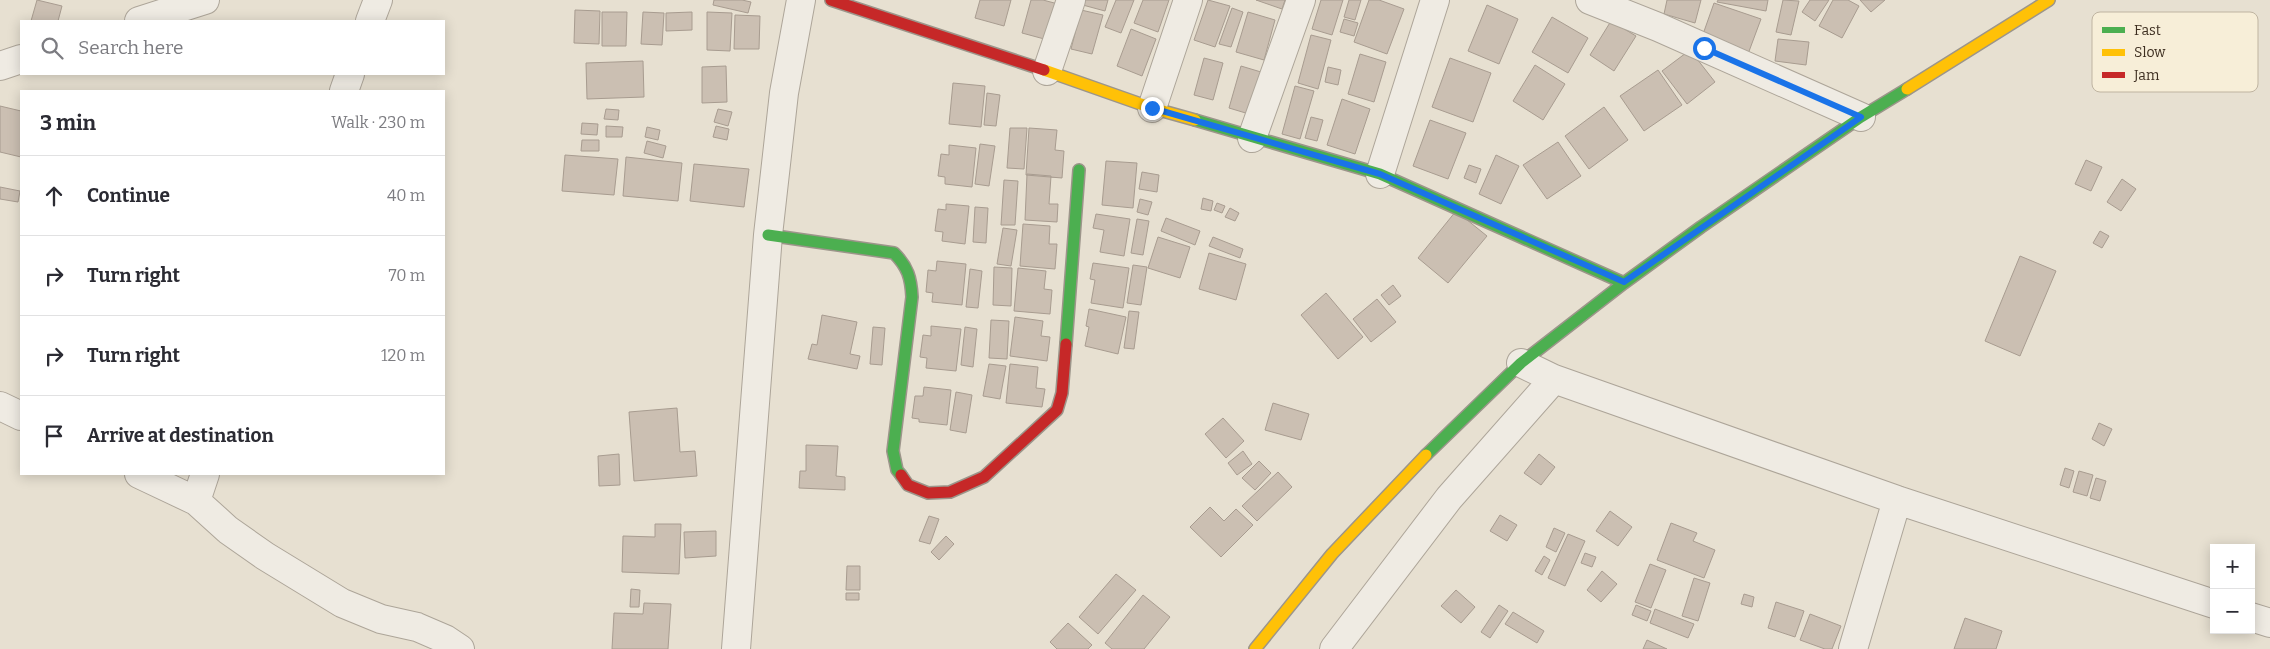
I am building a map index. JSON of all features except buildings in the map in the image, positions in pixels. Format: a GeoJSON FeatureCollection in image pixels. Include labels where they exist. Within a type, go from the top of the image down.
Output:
{"type":"FeatureCollection","features":[{"type":"Feature","properties":{"kind":"street"},"geometry":{"type":"LineString","coordinates":[[142,20],[205,0]]}},
{"type":"Feature","properties":{"kind":"street"},"geometry":{"type":"LineString","coordinates":[[370,20],[378,0]]}},
{"type":"Feature","properties":{"kind":"street"},"geometry":{"type":"LineString","coordinates":[[736,649],[768,235],[784,93],[801,0]]}},
{"type":"Feature","properties":{"kind":"street"},"geometry":{"type":"LineString","coordinates":[[831,0],[1047,71],[1152,108],[1380,174],[1624,282]]}},
{"type":"Feature","properties":{"kind":"street"},"geometry":{"type":"LineString","coordinates":[[1047,71],[1071,0]]}},
{"type":"Feature","properties":{"kind":"street"},"geometry":{"type":"LineString","coordinates":[[1152,108],[1188,0]]}},
{"type":"Feature","properties":{"kind":"street"},"geometry":{"type":"LineString","coordinates":[[1252,138],[1301,0]]}},
{"type":"Feature","properties":{"kind":"street"},"geometry":{"type":"LineString","coordinates":[[1380,174],[1435,0]]}},
{"type":"Feature","properties":{"kind":"street"},"geometry":{"type":"LineString","coordinates":[[1590,0],[1658,27],[1861,117]]}},
{"type":"Feature","properties":{"kind":"street"},"geometry":{"type":"LineString","coordinates":[[1255,649],[1332,554],[1418,463],[1521,363],[1624,282],[1861,117],[2049,0]]}},
{"type":"Feature","properties":{"kind":"street"},"geometry":{"type":"LineString","coordinates":[[0,66],[20,59]]}},
{"type":"Feature","properties":{"kind":"street"},"geometry":{"type":"LineString","coordinates":[[344,90],[350,75]]}},
{"type":"Feature","properties":{"kind":"street"},"geometry":{"type":"LineString","coordinates":[[768,235],[894,253],[907,265],[911,276],[912,297],[893,451],[897,470],[908,485],[928,493],[950,492],[984,477],[1057,410],[1062,393],[1078,170]]}},
{"type":"Feature","properties":{"kind":"street"},"geometry":{"type":"LineString","coordinates":[[1521,363],[1554,379],[1897,500],[2210,603]]}},
{"type":"Feature","properties":{"kind":"street"},"geometry":{"type":"LineString","coordinates":[[1334,649],[1449,498],[1554,379]]}},
{"type":"Feature","properties":{"kind":"street"},"geometry":{"type":"LineString","coordinates":[[0,406],[20,416]]}},
{"type":"Feature","properties":{"kind":"street"},"geometry":{"type":"LineString","coordinates":[[141,475],[196,501],[228,530],[265,556],[342,603],[381,619],[417,627],[445,639],[460,649]]}},
{"type":"Feature","properties":{"kind":"street"},"geometry":{"type":"LineString","coordinates":[[196,501],[205,475]]}},
{"type":"Feature","properties":{"kind":"street"},"geometry":{"type":"LineString","coordinates":[[1853,649],[1897,500]]}},
{"type":"Feature","properties":{"kind":"street"},"geometry":{"type":"LineString","coordinates":[[2255,617],[2270,623]]}},
{"type":"Feature","properties":{"kind":"traffic: fast"},"geometry":{"type":"LineString","coordinates":[[1426,455],[1521,363],[1624,283],[1701,227],[1861,117],[1907,89]]}},
{"type":"Feature","properties":{"kind":"traffic: fast"},"geometry":{"type":"LineString","coordinates":[[1195,120],[1380,174],[1624,283]]}},
{"type":"Feature","properties":{"kind":"traffic: fast"},"geometry":{"type":"LineString","coordinates":[[1066,344],[1079,170]]}},
{"type":"Feature","properties":{"kind":"traffic: fast"},"geometry":{"type":"LineString","coordinates":[[768,235],[894,253],[906,268],[910,278],[912,297],[893,451],[897,470],[901,475]]}},
{"type":"Feature","properties":{"kind":"traffic: slow"},"geometry":{"type":"LineString","coordinates":[[1907,89],[2049,0]]}},
{"type":"Feature","properties":{"kind":"traffic: slow"},"geometry":{"type":"LineString","coordinates":[[1044,70],[1152,108],[1195,120]]}},
{"type":"Feature","properties":{"kind":"traffic: slow"},"geometry":{"type":"LineString","coordinates":[[1255,649],[1332,554],[1426,455]]}},
{"type":"Feature","properties":{"kind":"traffic: jam"},"geometry":{"type":"LineString","coordinates":[[831,0],[1044,70]]}},
{"type":"Feature","properties":{"kind":"traffic: jam"},"geometry":{"type":"LineString","coordinates":[[901,475],[908,485],[928,493],[950,492],[984,477],[1057,410],[1062,393],[1066,344]]}},
{"type":"Feature","properties":{"kind":"route"},"geometry":{"type":"LineString","coordinates":[[1152,108],[1380,174],[1624,282],[1861,117],[1704,48]]}}]}
